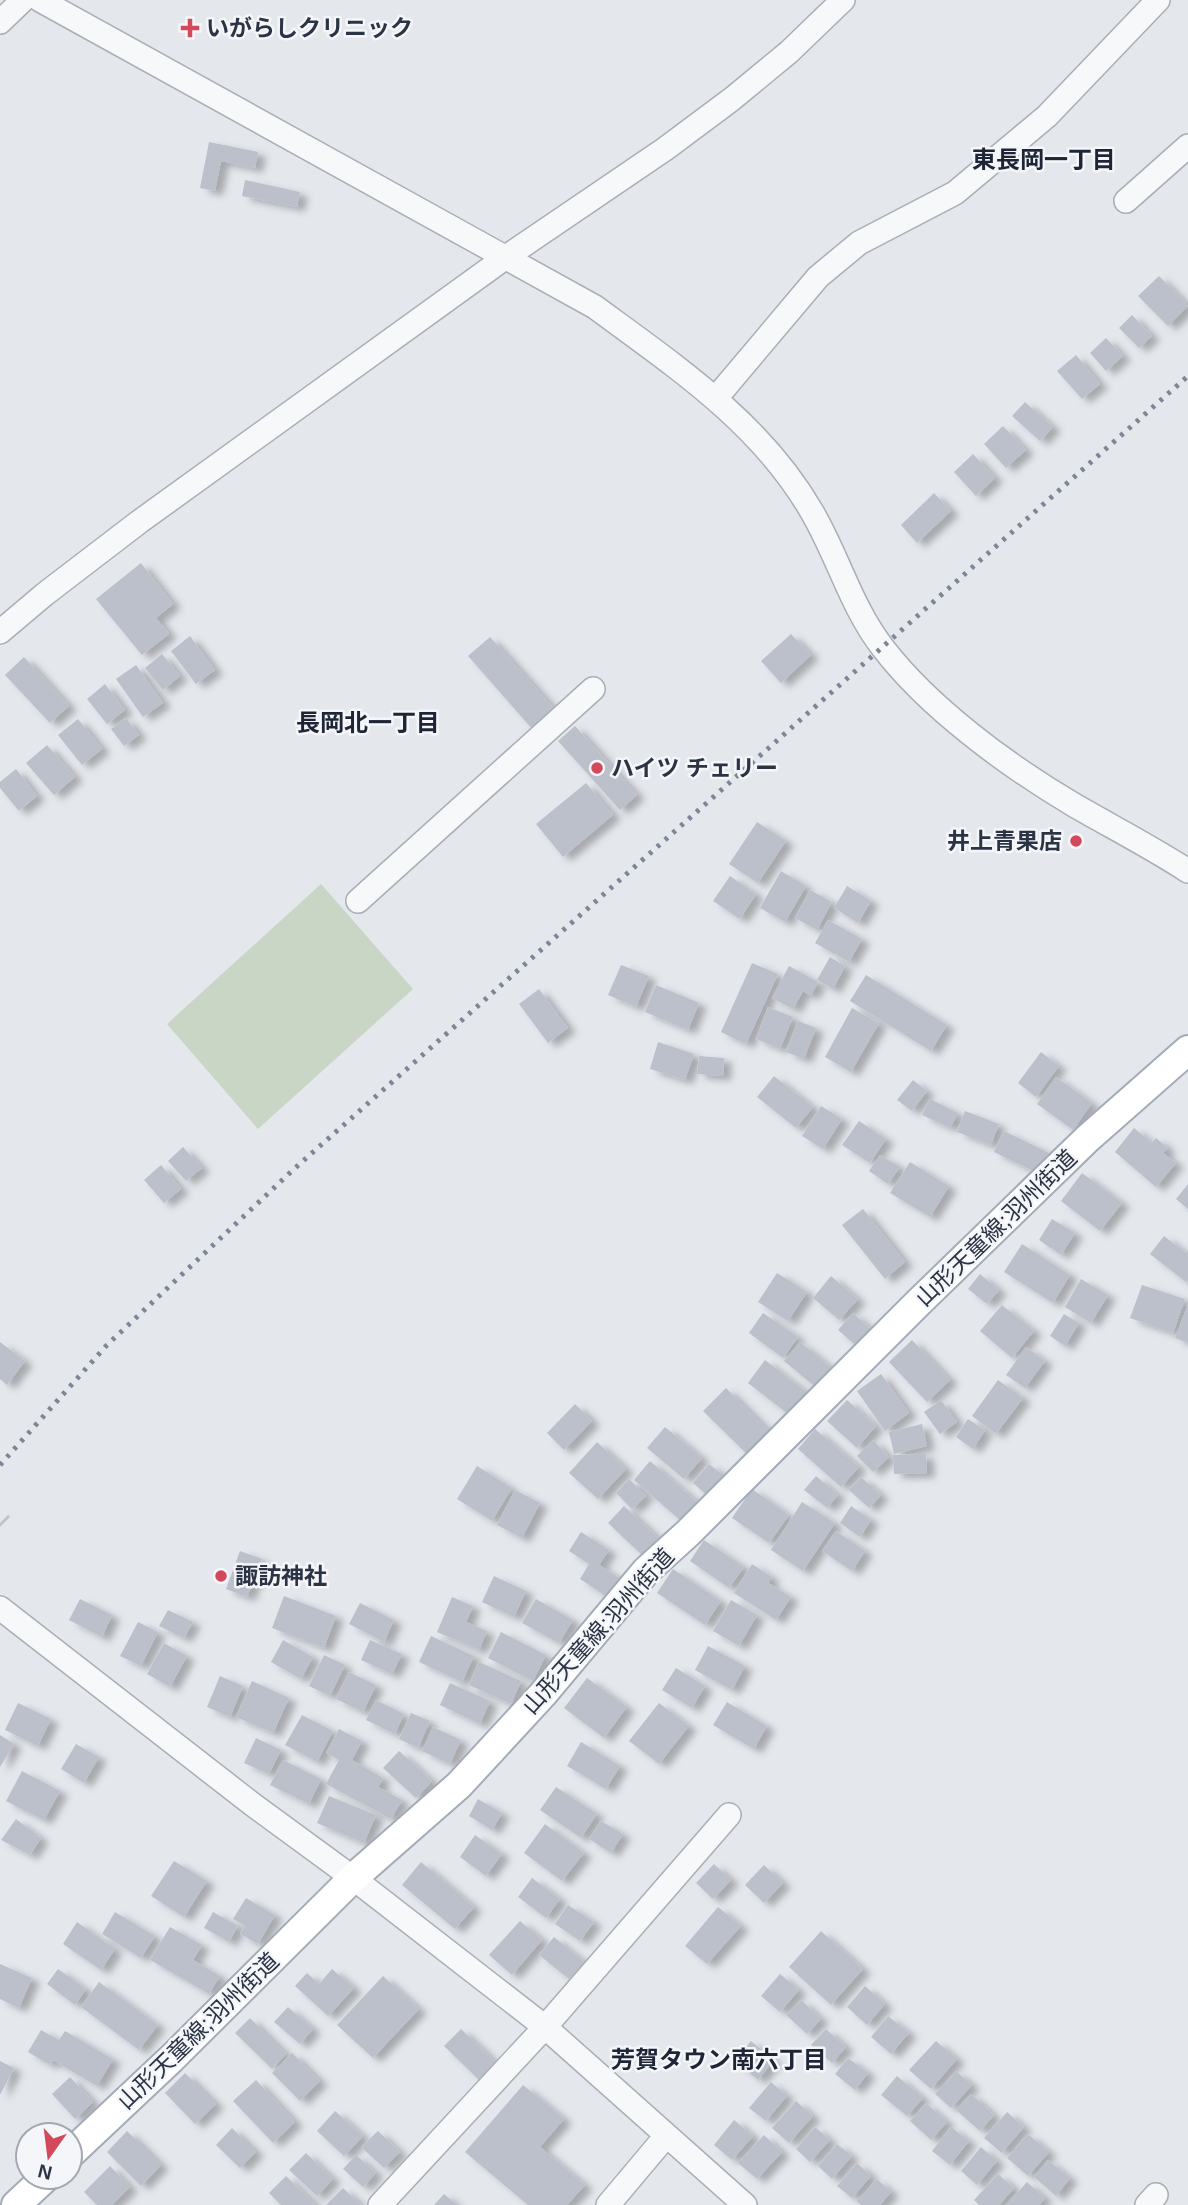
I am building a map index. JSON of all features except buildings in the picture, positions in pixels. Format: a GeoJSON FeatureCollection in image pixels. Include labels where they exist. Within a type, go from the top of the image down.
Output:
{"type":"FeatureCollection","features":[{"type":"Feature","properties":{"kind":"main road","name":"山形天童線;羽州街道"},"geometry":{"type":"LineString","coordinates":[[84,2141],[171,2059],[353,1878],[459,1785],[543,1694],[646,1571],[688,1533],[1087,1139],[1188,1050]]}},
{"type":"Feature","properties":{"kind":"main road"},"geometry":{"type":"LineString","coordinates":[[16,2205],[31,2191]]}},
{"type":"Feature","properties":{"kind":"street"},"geometry":{"type":"LineString","coordinates":[[0,22],[23,0]]}},
{"type":"Feature","properties":{"kind":"street"},"geometry":{"type":"LineString","coordinates":[[40,0],[595,307],[716,398],[768,449],[812,511],[864,619],[882,647],[918,687],[1008,761],[1071,803],[1188,871]]}},
{"type":"Feature","properties":{"kind":"street"},"geometry":{"type":"LineString","coordinates":[[0,632],[139,522],[506,257],[665,149],[732,99],[789,52],[844,0]]}},
{"type":"Feature","properties":{"kind":"street"},"geometry":{"type":"LineString","coordinates":[[716,398],[818,277],[859,243],[955,193],[1047,116],[1158,0]]}},
{"type":"Feature","properties":{"kind":"street"},"geometry":{"type":"LineString","coordinates":[[1126,201],[1188,146]]}},
{"type":"Feature","properties":{"kind":"street"},"geometry":{"type":"LineString","coordinates":[[358,901],[593,689]]}},
{"type":"Feature","properties":{"kind":"street"},"geometry":{"type":"LineString","coordinates":[[0,1608],[241,1796],[353,1878],[545,2027],[745,2205]]}},
{"type":"Feature","properties":{"kind":"street"},"geometry":{"type":"LineString","coordinates":[[380,2205],[545,2027],[729,1815]]}},
{"type":"Feature","properties":{"kind":"street"},"geometry":{"type":"LineString","coordinates":[[608,2205],[666,2136]]}},
{"type":"Feature","properties":{"kind":"green space"},"geometry":{"type":"Polygon","coordinates":[[[321,884],[413,989],[258,1129],[167,1024],[321,884]]]}},
{"type":"Feature","properties":{"kind":"railway"},"geometry":{"type":"LineString","coordinates":[[0,1465],[107,1345],[294,1169],[1188,376]]}},
{"type":"Feature","properties":{"kind":"place","name":"いがらしクリニック"},"geometry":{"type":"Point","coordinates":[190,28]}},
{"type":"Feature","properties":{"kind":"place","name":"ハイツ チェリー"},"geometry":{"type":"Point","coordinates":[597,768]}},
{"type":"Feature","properties":{"kind":"place","name":"井上青果店"},"geometry":{"type":"Point","coordinates":[1076,841]}},
{"type":"Feature","properties":{"kind":"place","name":"諏訪神社"},"geometry":{"type":"Point","coordinates":[221,1576]}},
{"type":"Feature","properties":{"kind":"district","name":"東長岡一丁目"},"geometry":{"type":"Point","coordinates":[1044,160]}},
{"type":"Feature","properties":{"kind":"district","name":"長岡北一丁目"},"geometry":{"type":"Point","coordinates":[368,723]}},
{"type":"Feature","properties":{"kind":"district","name":"芳賀タウン南六丁目"},"geometry":{"type":"Point","coordinates":[719,2060]}}]}
